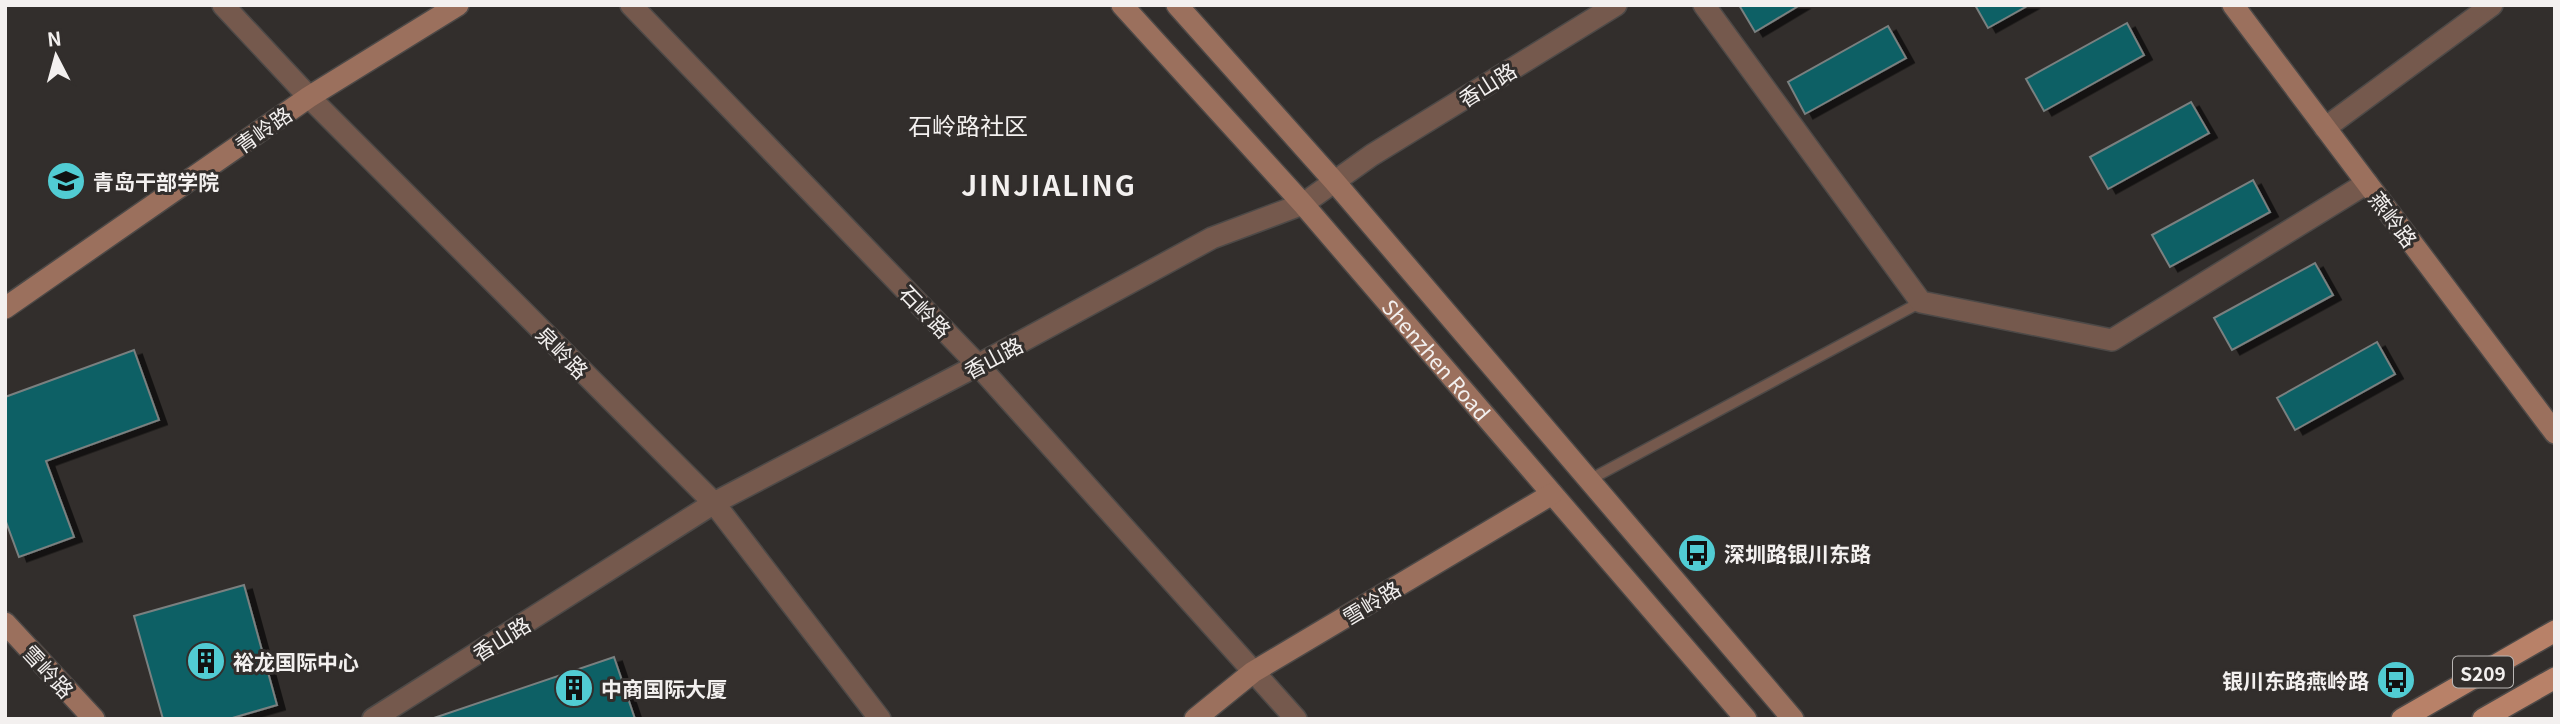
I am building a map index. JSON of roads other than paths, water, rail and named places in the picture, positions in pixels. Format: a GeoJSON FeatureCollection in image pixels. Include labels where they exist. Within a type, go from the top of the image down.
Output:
{"type":"FeatureCollection","features":[{"type":"Feature","properties":{"kind":"main road","name":"青岭路"},"geometry":{"type":"LineString","coordinates":[[5,309],[309,97],[458,5]]}},
{"type":"Feature","properties":{"kind":"main road","name":"Shenzhen Road"},"geometry":{"type":"LineString","coordinates":[[1122,5],[1303,204],[1746,719]]}},
{"type":"Feature","properties":{"kind":"main road","name":"Shenzhen Road"},"geometry":{"type":"LineString","coordinates":[[1177,5],[1334,181],[1793,719]]}},
{"type":"Feature","properties":{"kind":"main road","name":"燕岭路"},"geometry":{"type":"LineString","coordinates":[[2233,5],[2555,433]]}},
{"type":"Feature","properties":{"kind":"main road","name":"雪岭路"},"geometry":{"type":"LineString","coordinates":[[1195,719],[1254,672],[1552,494]]}},
{"type":"Feature","properties":{"kind":"main road","name":"雪岭路"},"geometry":{"type":"LineString","coordinates":[[5,623],[93,719]]}},
{"type":"Feature","properties":{"kind":"main road","name":"S209"},"geometry":{"type":"LineString","coordinates":[[2402,719],[2555,631]]}},
{"type":"Feature","properties":{"kind":"main road","name":"S209"},"geometry":{"type":"LineString","coordinates":[[2483,719],[2555,678]]}},
{"type":"Feature","properties":{"kind":"street","name":"泉岭路"},"geometry":{"type":"LineString","coordinates":[[223,5],[309,97],[714,503],[880,719]]}},
{"type":"Feature","properties":{"kind":"street","name":"石岭路"},"geometry":{"type":"LineString","coordinates":[[631,5],[978,365],[1296,719]]}},
{"type":"Feature","properties":{"kind":"street","name":"香山路"},"geometry":{"type":"LineString","coordinates":[[373,719],[714,503],[978,365],[1212,238],[1303,204],[1372,155],[1616,5]]}},
{"type":"Feature","properties":{"kind":"street"},"geometry":{"type":"LineString","coordinates":[[1704,5],[1921,302],[2112,340],[2367,183]]}},
{"type":"Feature","properties":{"kind":"street"},"geometry":{"type":"LineString","coordinates":[[2325,128],[2492,5]]}},
{"type":"Feature","properties":{"kind":"lane"},"geometry":{"type":"LineString","coordinates":[[1589,480],[1921,302]]}},
{"type":"Feature","properties":{"kind":"place","name":"青岛干部学院"},"geometry":{"type":"Point","coordinates":[66,181]}},
{"type":"Feature","properties":{"kind":"place","name":"深圳路银川东路"},"geometry":{"type":"Point","coordinates":[1697,553]}},
{"type":"Feature","properties":{"kind":"place","name":"裕龙国际中心"},"geometry":{"type":"Point","coordinates":[206,661]}},
{"type":"Feature","properties":{"kind":"place","name":"银川东路燕岭路"},"geometry":{"type":"Point","coordinates":[2396,680]}},
{"type":"Feature","properties":{"kind":"place","name":"中商国际大厦"},"geometry":{"type":"Point","coordinates":[574,688]}},
{"type":"Feature","properties":{"kind":"district","name":"石岭路社区"},"geometry":{"type":"Point","coordinates":[968,124]}},
{"type":"Feature","properties":{"kind":"district","name":"JINJIALING"},"geometry":{"type":"Point","coordinates":[1049,184]}}]}
